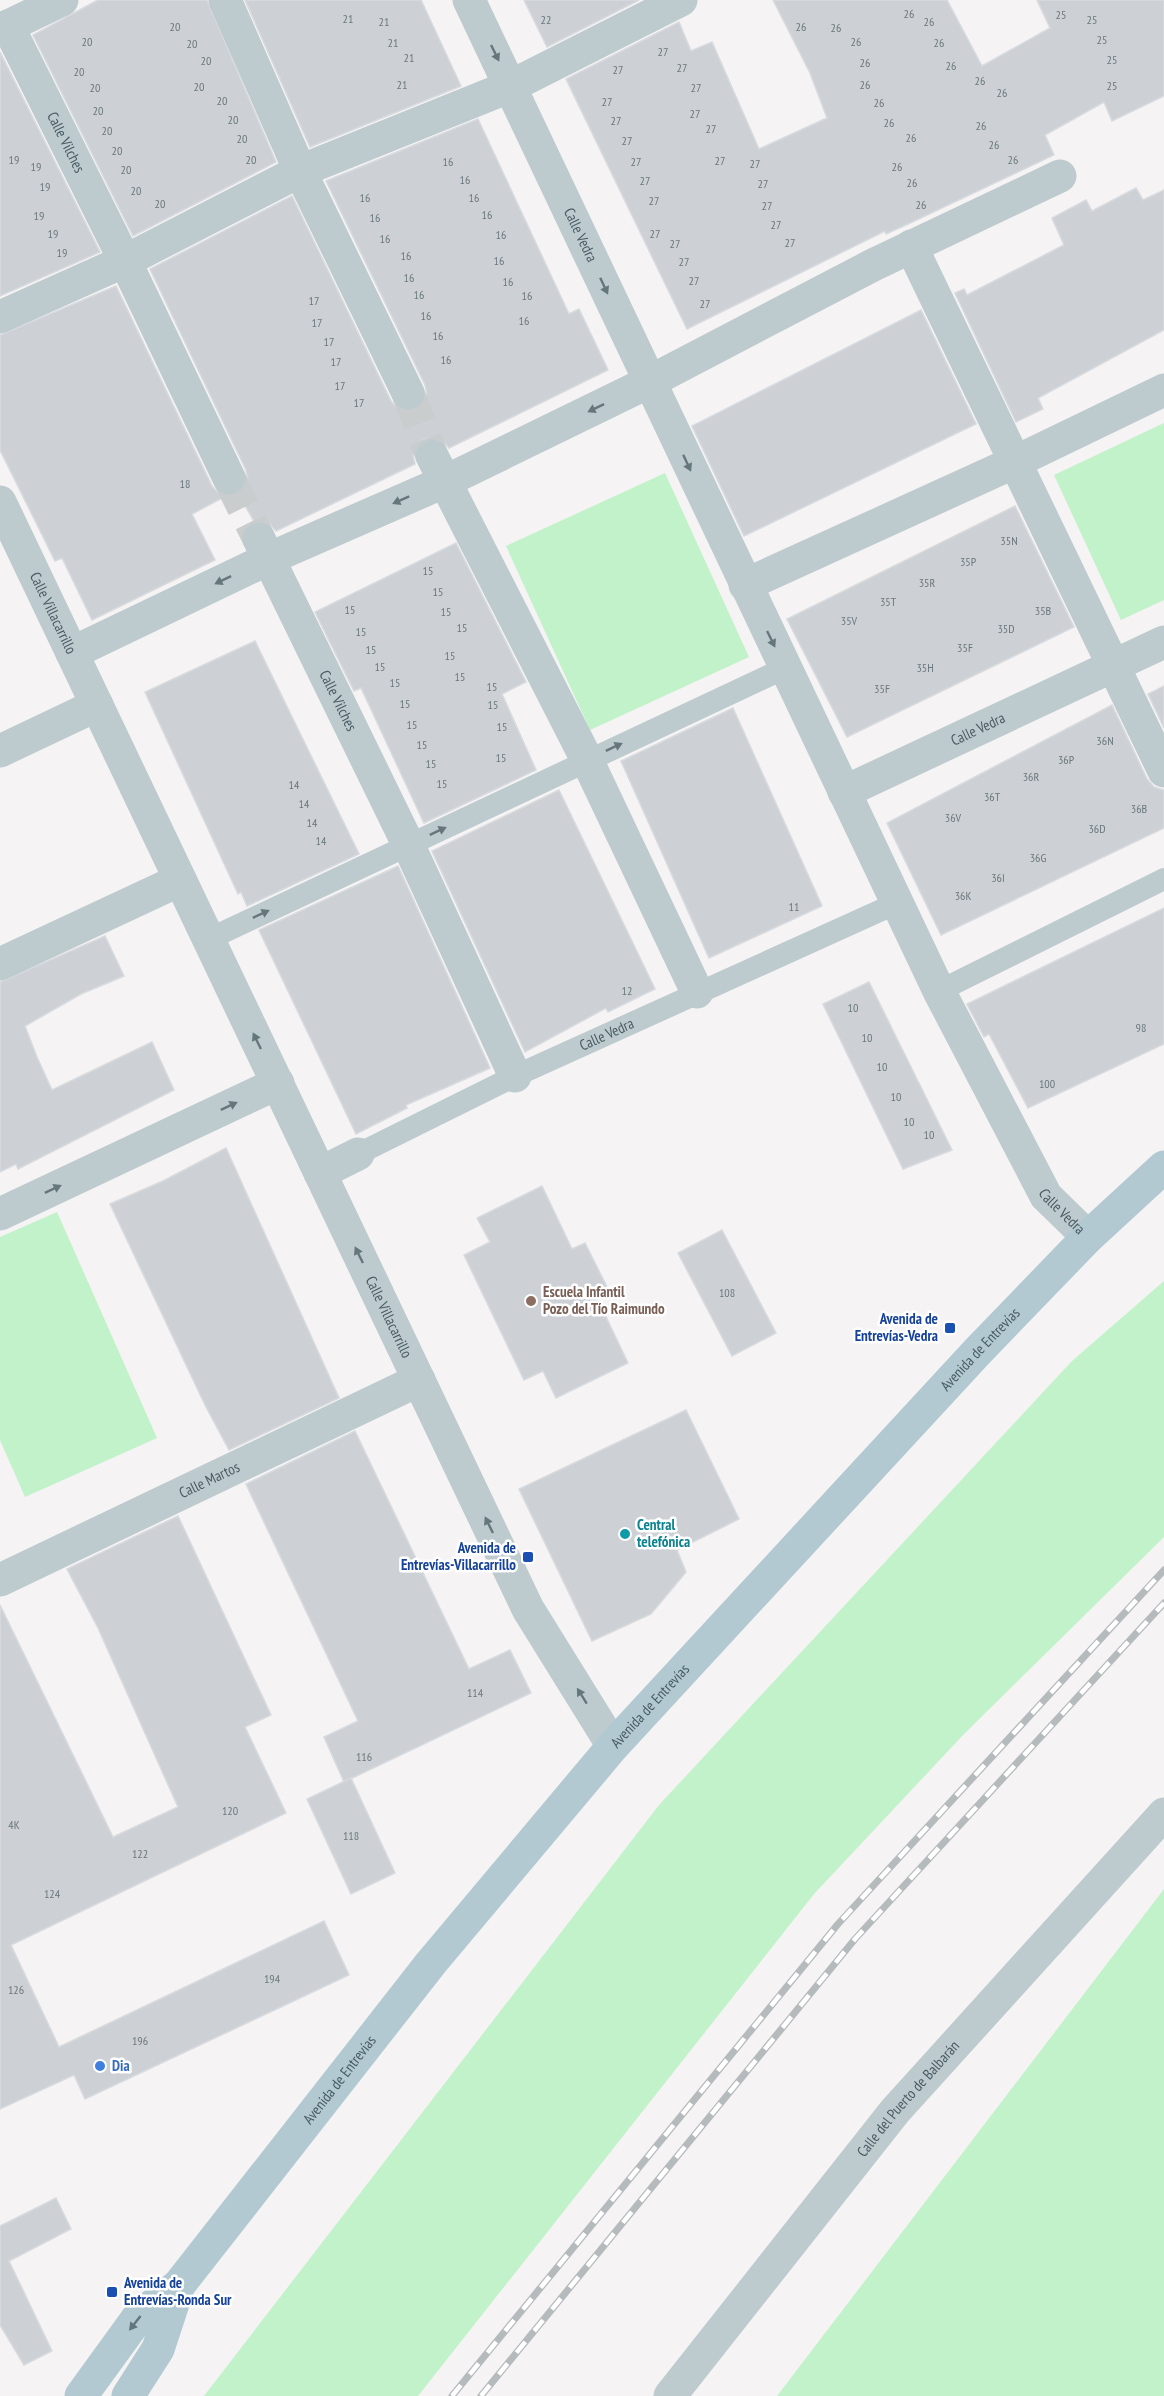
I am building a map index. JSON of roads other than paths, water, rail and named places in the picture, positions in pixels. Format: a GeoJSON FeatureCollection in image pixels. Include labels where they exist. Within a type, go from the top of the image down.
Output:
{"type":"FeatureCollection","features":[{"type":"Feature","properties":{"kind":"main road","name":"Avenida de Entrevías"},"geometry":{"type":"LineString","coordinates":[[81,2396],[139,2316],[179,2285],[431,1963],[613,1746],[905,1430],[1088,1237],[1164,1167]]}},
{"type":"Feature","properties":{"kind":"main road","name":"Avenida de Entrevías"},"geometry":{"type":"LineString","coordinates":[[128,2396],[158,2349],[179,2285]]}},
{"type":"Feature","properties":{"kind":"street","name":"Calle Vilches"},"geometry":{"type":"LineString","coordinates":[[62,0],[4,28],[125,261],[229,478]]}},
{"type":"Feature","properties":{"kind":"street"},"geometry":{"type":"LineString","coordinates":[[225,0],[300,171],[408,393]]}},
{"type":"Feature","properties":{"kind":"street","name":"Calle Vedra"},"geometry":{"type":"LineString","coordinates":[[469,0],[939,991],[1046,1196],[1088,1237]]}},
{"type":"Feature","properties":{"kind":"street"},"geometry":{"type":"LineString","coordinates":[[0,316],[125,261],[300,171],[511,86],[681,0]]}},
{"type":"Feature","properties":{"kind":"street"},"geometry":{"type":"LineString","coordinates":[[72,653],[263,549],[439,468],[649,382],[911,246],[1060,176]]}},
{"type":"Feature","properties":{"kind":"street"},"geometry":{"type":"LineString","coordinates":[[911,246],[1164,771]]}},
{"type":"Feature","properties":{"kind":"street"},"geometry":{"type":"LineString","coordinates":[[745,585],[1016,462],[1164,390]]}},
{"type":"Feature","properties":{"kind":"street"},"geometry":{"type":"LineString","coordinates":[[439,468],[587,760],[697,992]]}},
{"type":"Feature","properties":{"kind":"street","name":"Calle Villacarrillo"},"geometry":{"type":"LineString","coordinates":[[3,516],[97,705],[528,1609],[613,1746]]}},
{"type":"Feature","properties":{"kind":"street","name":"Calle Vilches"},"geometry":{"type":"LineString","coordinates":[[263,549],[408,844],[515,1076]]}},
{"type":"Feature","properties":{"kind":"street","name":"Calle Vedra"},"geometry":{"type":"LineString","coordinates":[[844,792],[1164,642]]}},
{"type":"Feature","properties":{"kind":"street"},"geometry":{"type":"LineString","coordinates":[[0,751],[97,705]]}},
{"type":"Feature","properties":{"kind":"street"},"geometry":{"type":"LineString","coordinates":[[0,964],[180,879]]}},
{"type":"Feature","properties":{"kind":"street"},"geometry":{"type":"LineString","coordinates":[[0,1214],[278,1083]]}},
{"type":"Feature","properties":{"kind":"street","name":"Calle Vedra"},"geometry":{"type":"LineString","coordinates":[[320,1173],[358,1154]]}},
{"type":"Feature","properties":{"kind":"street","name":"Calle Martos"},"geometry":{"type":"LineString","coordinates":[[0,1580],[419,1380]]}},
{"type":"Feature","properties":{"kind":"street","name":"Calle del Puerto de Balbarán"},"geometry":{"type":"LineString","coordinates":[[670,2396],[895,2111],[1164,1814]]}},
{"type":"Feature","properties":{"kind":"lane"},"geometry":{"type":"LineString","coordinates":[[208,939],[784,668]]}},
{"type":"Feature","properties":{"kind":"lane"},"geometry":{"type":"LineString","coordinates":[[939,991],[1164,879]]}},
{"type":"Feature","properties":{"kind":"lane","name":"Calle Vedra"},"geometry":{"type":"LineString","coordinates":[[358,1154],[515,1076],[897,903]]}},
{"type":"Feature","properties":{"kind":"tunnel"},"geometry":{"type":"LineString","coordinates":[[408,393],[432,456]]}},
{"type":"Feature","properties":{"kind":"tunnel"},"geometry":{"type":"LineString","coordinates":[[229,478],[259,539]]}},
{"type":"Feature","properties":{"kind":"railway"},"geometry":{"type":"LineString","coordinates":[[452,2396],[838,1924],[1164,1570]]}},
{"type":"Feature","properties":{"kind":"railway"},"geometry":{"type":"LineString","coordinates":[[481,2396],[855,1939],[1164,1603]]}},
{"type":"Feature","properties":{"kind":"place","name":"Escuela Infantil Pozo del Tío Raimundo"},"geometry":{"type":"Point","coordinates":[531,1301]}},
{"type":"Feature","properties":{"kind":"place","name":"Avenida de Entrevías-Vedra"},"geometry":{"type":"Point","coordinates":[950,1328]}},
{"type":"Feature","properties":{"kind":"place","name":"Central telefónica"},"geometry":{"type":"Point","coordinates":[625,1534]}},
{"type":"Feature","properties":{"kind":"place","name":"Avenida de Entrevías-Villacarrillo"},"geometry":{"type":"Point","coordinates":[528,1557]}},
{"type":"Feature","properties":{"kind":"place","name":"Dia"},"geometry":{"type":"Point","coordinates":[100,2066]}},
{"type":"Feature","properties":{"kind":"place","name":"Avenida de Entrevías-Ronda Sur"},"geometry":{"type":"Point","coordinates":[112,2292]}}]}
